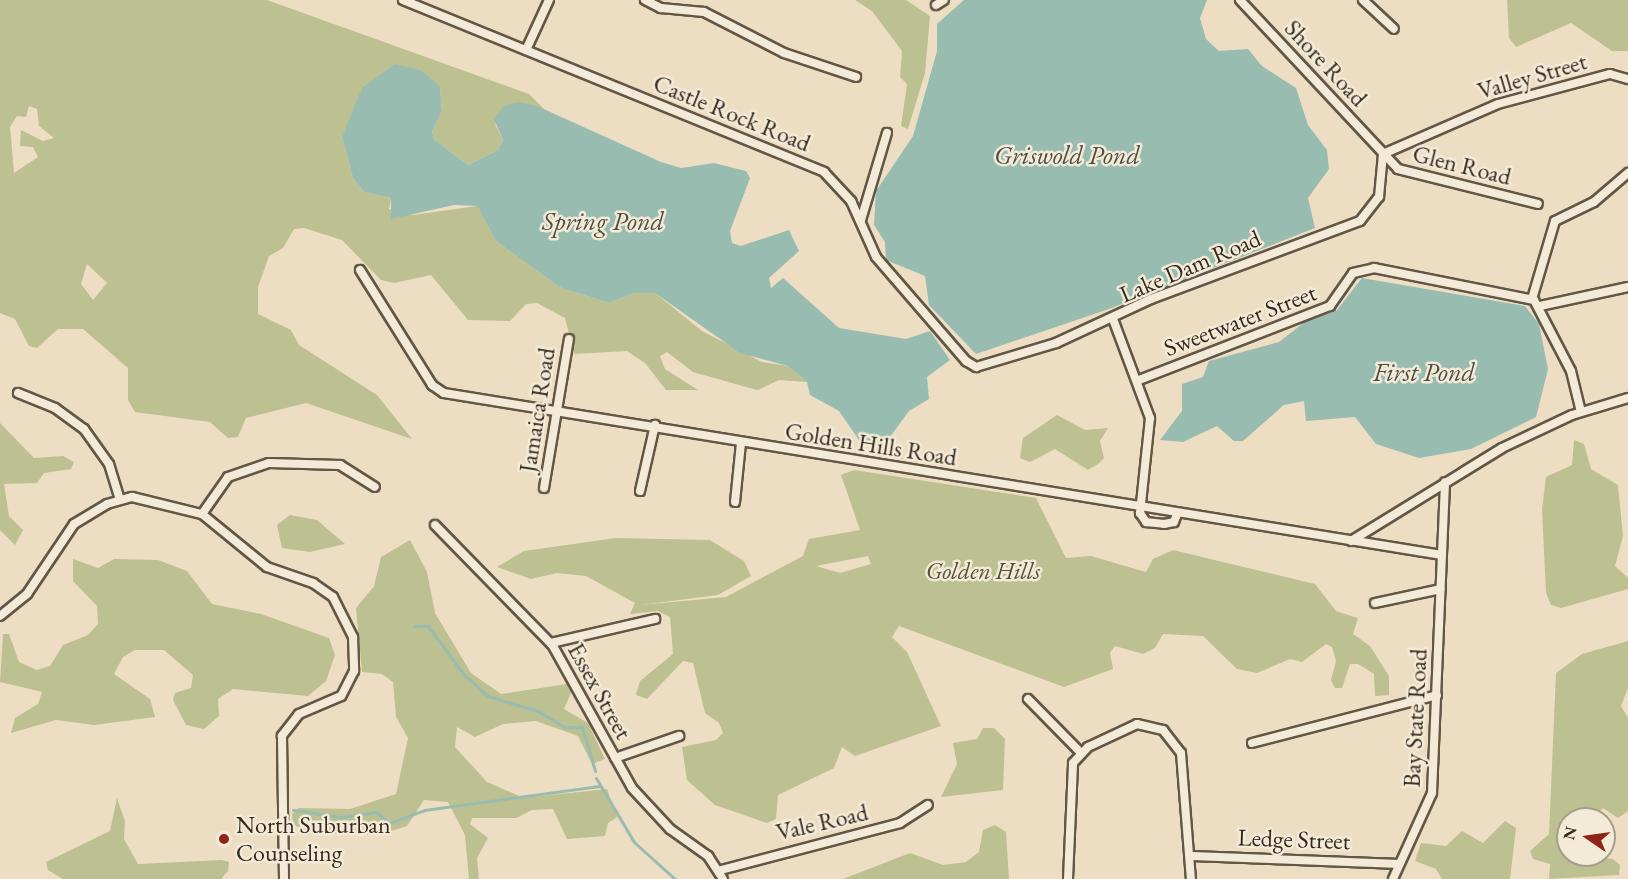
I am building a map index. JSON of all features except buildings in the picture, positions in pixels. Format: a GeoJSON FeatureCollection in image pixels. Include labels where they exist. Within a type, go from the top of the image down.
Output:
{"type":"FeatureCollection","features":[{"type":"Feature","properties":{"kind":"street","name":"Castle Rock Road"},"geometry":{"type":"LineString","coordinates":[[403,0],[817,168],[841,186],[861,220],[876,257],[966,362]]}},
{"type":"Feature","properties":{"kind":"street"},"geometry":{"type":"LineString","coordinates":[[526,50],[549,0]]}},
{"type":"Feature","properties":{"kind":"street"},"geometry":{"type":"LineString","coordinates":[[645,0],[661,8],[704,12],[784,53],[856,77]]}},
{"type":"Feature","properties":{"kind":"street","name":"Shore Road"},"geometry":{"type":"LineString","coordinates":[[1240,0],[1383,154]]}},
{"type":"Feature","properties":{"kind":"street"},"geometry":{"type":"LineString","coordinates":[[1363,0],[1394,29]]}},
{"type":"Feature","properties":{"kind":"street","name":"Valley Street"},"geometry":{"type":"LineString","coordinates":[[1383,154],[1498,104],[1611,74],[1628,79]]}},
{"type":"Feature","properties":{"kind":"street"},"geometry":{"type":"LineString","coordinates":[[861,220],[887,133]]}},
{"type":"Feature","properties":{"kind":"street","name":"Glen Road"},"geometry":{"type":"LineString","coordinates":[[1383,154],[1401,171],[1538,204]]}},
{"type":"Feature","properties":{"kind":"street","name":"Lake Dam Road"},"geometry":{"type":"LineString","coordinates":[[966,362],[993,366],[1113,319],[1151,299],[1364,219],[1381,191],[1383,154]]}},
{"type":"Feature","properties":{"kind":"street"},"geometry":{"type":"LineString","coordinates":[[1581,412],[1571,371],[1540,306],[1532,299],[1555,220],[1594,202],[1628,173]]}},
{"type":"Feature","properties":{"kind":"street","name":"Sweetwater Street"},"geometry":{"type":"LineString","coordinates":[[1139,380],[1330,306],[1351,274],[1362,268],[1532,299]]}},
{"type":"Feature","properties":{"kind":"street","name":"Golden Hills Road"},"geometry":{"type":"LineString","coordinates":[[360,270],[436,390],[655,425],[741,443],[1178,514],[1351,541],[1442,552]]}},
{"type":"Feature","properties":{"kind":"street"},"geometry":{"type":"LineString","coordinates":[[1540,306],[1628,287]]}},
{"type":"Feature","properties":{"kind":"street"},"geometry":{"type":"LineString","coordinates":[[1113,319],[1139,380],[1150,424],[1139,507],[1150,523],[1172,523],[1178,514]]}},
{"type":"Feature","properties":{"kind":"street","name":"Jamaica Road"},"geometry":{"type":"LineString","coordinates":[[544,488],[561,410],[569,339]]}},
{"type":"Feature","properties":{"kind":"street"},"geometry":{"type":"LineString","coordinates":[[18,393],[55,408],[84,429],[106,457],[120,499]]}},
{"type":"Feature","properties":{"kind":"street"},"geometry":{"type":"LineString","coordinates":[[1351,541],[1445,482],[1581,412],[1628,398]]}},
{"type":"Feature","properties":{"kind":"street"},"geometry":{"type":"LineString","coordinates":[[640,491],[655,425]]}},
{"type":"Feature","properties":{"kind":"street"},"geometry":{"type":"LineString","coordinates":[[735,502],[741,443]]}},
{"type":"Feature","properties":{"kind":"street"},"geometry":{"type":"LineString","coordinates":[[202,514],[228,477],[269,463],[333,463],[356,472],[375,488]]}},
{"type":"Feature","properties":{"kind":"street","name":"Bay State Road"},"geometry":{"type":"LineString","coordinates":[[1393,879],[1396,864],[1431,797],[1445,482]]}},
{"type":"Feature","properties":{"kind":"street"},"geometry":{"type":"LineString","coordinates":[[0,616],[27,594],[74,524],[120,499],[159,501],[202,514],[267,567],[323,589],[338,603],[353,637],[354,671],[345,692],[299,714],[282,736],[284,879]]}},
{"type":"Feature","properties":{"kind":"street","name":"Essex Street"},"geometry":{"type":"LineString","coordinates":[[435,525],[551,643],[579,684],[615,758],[651,810],[721,870]]}},
{"type":"Feature","properties":{"kind":"street"},"geometry":{"type":"LineString","coordinates":[[1375,603],[1441,589]]}},
{"type":"Feature","properties":{"kind":"street"},"geometry":{"type":"LineString","coordinates":[[551,643],[655,619]]}},
{"type":"Feature","properties":{"kind":"street"},"geometry":{"type":"LineString","coordinates":[[1252,743],[1437,695]]}},
{"type":"Feature","properties":{"kind":"street"},"geometry":{"type":"LineString","coordinates":[[1028,699],[1080,752]]}},
{"type":"Feature","properties":{"kind":"street"},"geometry":{"type":"LineString","coordinates":[[1068,879],[1069,782],[1080,752],[1137,724],[1170,735],[1182,757],[1191,879]]}},
{"type":"Feature","properties":{"kind":"street"},"geometry":{"type":"LineString","coordinates":[[615,758],[679,736]]}},
{"type":"Feature","properties":{"kind":"street","name":"Vale Road"},"geometry":{"type":"LineString","coordinates":[[721,870],[890,826],[928,805]]}},
{"type":"Feature","properties":{"kind":"street","name":"Ledge Street"},"geometry":{"type":"LineString","coordinates":[[1190,856],[1396,864]]}},
{"type":"Feature","properties":{"kind":"street"},"geometry":{"type":"LineString","coordinates":[[721,870],[723,879]]}},
{"type":"Feature","properties":{"kind":"green space"},"geometry":{"type":"Polygon","coordinates":[[[0,0],[267,0],[529,94],[545,110],[537,106],[495,124],[503,140],[498,150],[468,165],[435,140],[432,132],[442,111],[440,86],[394,64],[369,83],[342,137],[353,178],[364,192],[391,198],[389,209],[413,215],[477,206],[496,241],[559,287],[609,303],[634,293],[655,293],[702,331],[762,362],[788,366],[807,382],[779,380],[758,390],[693,372],[667,352],[660,356],[665,369],[698,390],[666,390],[645,363],[627,351],[574,354],[565,318],[537,303],[526,304],[510,321],[468,320],[431,275],[394,283],[381,280],[342,240],[304,228],[294,229],[283,248],[269,256],[258,287],[258,314],[291,330],[299,345],[377,395],[412,439],[306,403],[246,418],[238,437],[228,438],[210,422],[135,412],[128,400],[128,368],[83,329],[58,329],[37,348],[29,346],[15,319],[0,313],[0,0]],[[29,106],[26,117],[17,116],[10,127],[14,173],[38,157],[33,147],[20,146],[21,130],[43,141],[54,138],[39,126],[37,109],[29,106]],[[87,264],[81,284],[93,300],[107,283],[87,264]]]}},
{"type":"Feature","properties":{"kind":"green space"},"geometry":{"type":"Polygon","coordinates":[[[855,0],[906,0],[930,16],[925,73],[908,129],[901,126],[907,84],[900,77],[902,51],[872,11],[855,0]]]}},
{"type":"Feature","properties":{"kind":"green space"},"geometry":{"type":"Polygon","coordinates":[[[1507,0],[1628,0],[1628,51],[1612,51],[1571,23],[1516,47],[1509,38],[1507,0]]]}},
{"type":"Feature","properties":{"kind":"green space"},"geometry":{"type":"Polygon","coordinates":[[[1057,415],[1085,430],[1108,428],[1100,441],[1104,458],[1098,464],[1088,470],[1055,449],[1030,462],[1020,458],[1023,438],[1057,415]]]}},
{"type":"Feature","properties":{"kind":"green space"},"geometry":{"type":"Polygon","coordinates":[[[0,423],[34,458],[63,456],[74,462],[71,469],[44,473],[37,483],[4,484],[9,516],[23,530],[15,545],[0,530],[0,423]]]}},
{"type":"Feature","properties":{"kind":"green space"},"geometry":{"type":"Polygon","coordinates":[[[1574,440],[1584,444],[1591,469],[1618,485],[1623,536],[1615,566],[1628,578],[1628,589],[1561,608],[1551,605],[1546,593],[1542,509],[1546,477],[1572,465],[1574,440]]]}},
{"type":"Feature","properties":{"kind":"green space","name":"Golden Hills"},"geometry":{"type":"Polygon","coordinates":[[[854,470],[1036,498],[1066,558],[1091,556],[1146,572],[1153,559],[1173,550],[1315,584],[1336,611],[1358,618],[1353,634],[1370,646],[1389,676],[1389,695],[1375,696],[1374,674],[1358,664],[1350,664],[1342,688],[1335,688],[1331,680],[1336,661],[1332,647],[1326,644],[1302,662],[1290,659],[1257,673],[1237,669],[1203,636],[1163,634],[1155,648],[1143,654],[1115,646],[1110,653],[1113,669],[1064,687],[899,626],[892,637],[907,652],[941,726],[855,756],[842,747],[834,768],[778,795],[776,819],[767,823],[715,805],[687,780],[682,747],[716,740],[723,733],[719,723],[705,713],[693,663],[683,661],[647,699],[636,695],[640,681],[673,654],[670,617],[658,611],[630,614],[635,603],[586,576],[557,573],[531,579],[497,567],[524,551],[616,538],[710,540],[744,561],[751,576],[718,595],[640,605],[726,597],[803,556],[809,539],[860,530],[841,475],[854,470]],[[868,556],[816,566],[840,573],[871,564],[868,556]]]}},
{"type":"Feature","properties":{"kind":"green space"},"geometry":{"type":"Polygon","coordinates":[[[290,515],[317,520],[345,544],[310,552],[282,548],[277,525],[290,515]]]}},
{"type":"Feature","properties":{"kind":"green space"},"geometry":{"type":"Polygon","coordinates":[[[410,540],[427,572],[435,613],[471,673],[501,694],[567,684],[571,693],[564,709],[588,723],[605,759],[592,764],[578,736],[536,721],[503,724],[475,737],[457,727],[455,747],[487,782],[524,798],[607,789],[617,817],[608,823],[605,836],[567,839],[553,809],[532,810],[516,818],[472,818],[470,824],[488,838],[477,858],[479,879],[469,879],[465,835],[448,802],[424,800],[407,826],[379,835],[308,833],[293,824],[292,814],[299,808],[350,809],[396,794],[408,738],[396,717],[393,682],[382,674],[362,672],[356,608],[374,586],[381,557],[410,540]]]}},
{"type":"Feature","properties":{"kind":"green space"},"geometry":{"type":"Polygon","coordinates":[[[73,559],[98,568],[114,559],[158,560],[187,571],[212,604],[261,614],[329,638],[335,655],[326,681],[308,696],[233,689],[218,699],[219,716],[204,729],[186,725],[173,700],[175,693],[191,688],[193,675],[164,650],[135,650],[123,657],[114,674],[150,699],[155,717],[94,725],[56,720],[11,733],[15,718],[38,704],[42,692],[0,682],[3,634],[9,634],[19,662],[37,670],[50,666],[63,645],[88,635],[98,624],[97,606],[73,581],[73,559]]]}},
{"type":"Feature","properties":{"kind":"green space"},"geometry":{"type":"Polygon","coordinates":[[[1628,641],[1628,688],[1621,706],[1628,718],[1628,811],[1618,818],[1616,807],[1556,807],[1556,867],[1616,867],[1616,862],[1620,865],[1619,875],[1549,879],[1550,864],[1533,859],[1530,851],[1549,834],[1556,673],[1582,654],[1628,641]]]}},
{"type":"Feature","properties":{"kind":"green space"},"geometry":{"type":"Polygon","coordinates":[[[983,728],[994,728],[1005,739],[1003,790],[941,797],[957,764],[953,743],[977,739],[983,728]]]}},
{"type":"Feature","properties":{"kind":"green space"},"geometry":{"type":"Polygon","coordinates":[[[117,798],[125,821],[124,839],[138,864],[222,860],[229,862],[228,871],[221,879],[63,879],[48,870],[46,862],[110,831],[117,798]]]}},
{"type":"Feature","properties":{"kind":"green space"},"geometry":{"type":"Polygon","coordinates":[[[1505,821],[1516,828],[1510,879],[1442,879],[1436,869],[1415,861],[1421,843],[1446,846],[1462,831],[1483,843],[1505,821]]]}},
{"type":"Feature","properties":{"kind":"green space"},"geometry":{"type":"Polygon","coordinates":[[[995,825],[1006,832],[1009,879],[843,879],[910,853],[943,865],[966,862],[979,852],[983,830],[995,825]]]}},
{"type":"Feature","properties":{"kind":"water","name":"Griswold Pond"},"geometry":{"type":"Polygon","coordinates":[[[964,0],[1207,0],[1200,18],[1206,39],[1219,51],[1248,49],[1262,66],[1296,88],[1308,125],[1327,150],[1329,169],[1308,198],[1315,228],[1109,309],[976,354],[929,305],[925,276],[886,260],[885,242],[874,225],[876,191],[913,136],[937,51],[937,24],[964,0]]]}},
{"type":"Feature","properties":{"kind":"water","name":"Spring Pond"},"geometry":{"type":"Polygon","coordinates":[[[394,64],[420,70],[440,86],[442,111],[432,132],[435,140],[468,165],[498,150],[503,140],[494,119],[504,106],[517,102],[537,106],[661,162],[681,168],[714,163],[746,171],[750,178],[730,231],[732,243],[741,246],[789,230],[799,251],[769,278],[771,288],[783,278],[839,328],[906,339],[930,331],[950,360],[927,377],[929,399],[909,411],[887,441],[863,446],[839,411],[810,395],[807,382],[788,366],[740,353],[655,293],[634,293],[609,303],[559,287],[496,241],[477,206],[454,205],[391,219],[391,198],[364,192],[353,178],[342,137],[362,88],[394,64]]]}},
{"type":"Feature","properties":{"kind":"water","name":"First Pond"},"geometry":{"type":"Polygon","coordinates":[[[1362,278],[1525,306],[1539,324],[1548,369],[1536,417],[1471,449],[1419,458],[1376,444],[1355,417],[1306,421],[1304,401],[1284,405],[1243,441],[1234,441],[1217,426],[1183,442],[1160,440],[1182,411],[1182,384],[1203,377],[1209,361],[1279,342],[1306,321],[1337,310],[1362,278]]]}},
{"type":"Feature","properties":{"kind":"waterway"},"geometry":{"type":"LineString","coordinates":[[414,626],[428,626],[465,676],[488,696],[538,711],[565,727],[582,727],[595,771]]}},
{"type":"Feature","properties":{"kind":"waterway"},"geometry":{"type":"LineString","coordinates":[[596,778],[634,842],[675,879]]}},
{"type":"Feature","properties":{"kind":"waterway"},"geometry":{"type":"LineString","coordinates":[[293,810],[340,817],[376,812],[389,823],[424,810],[599,786]]}},
{"type":"Feature","properties":{"kind":"place","name":"North Suburban Counseling"},"geometry":{"type":"Point","coordinates":[224,839]}}]}
